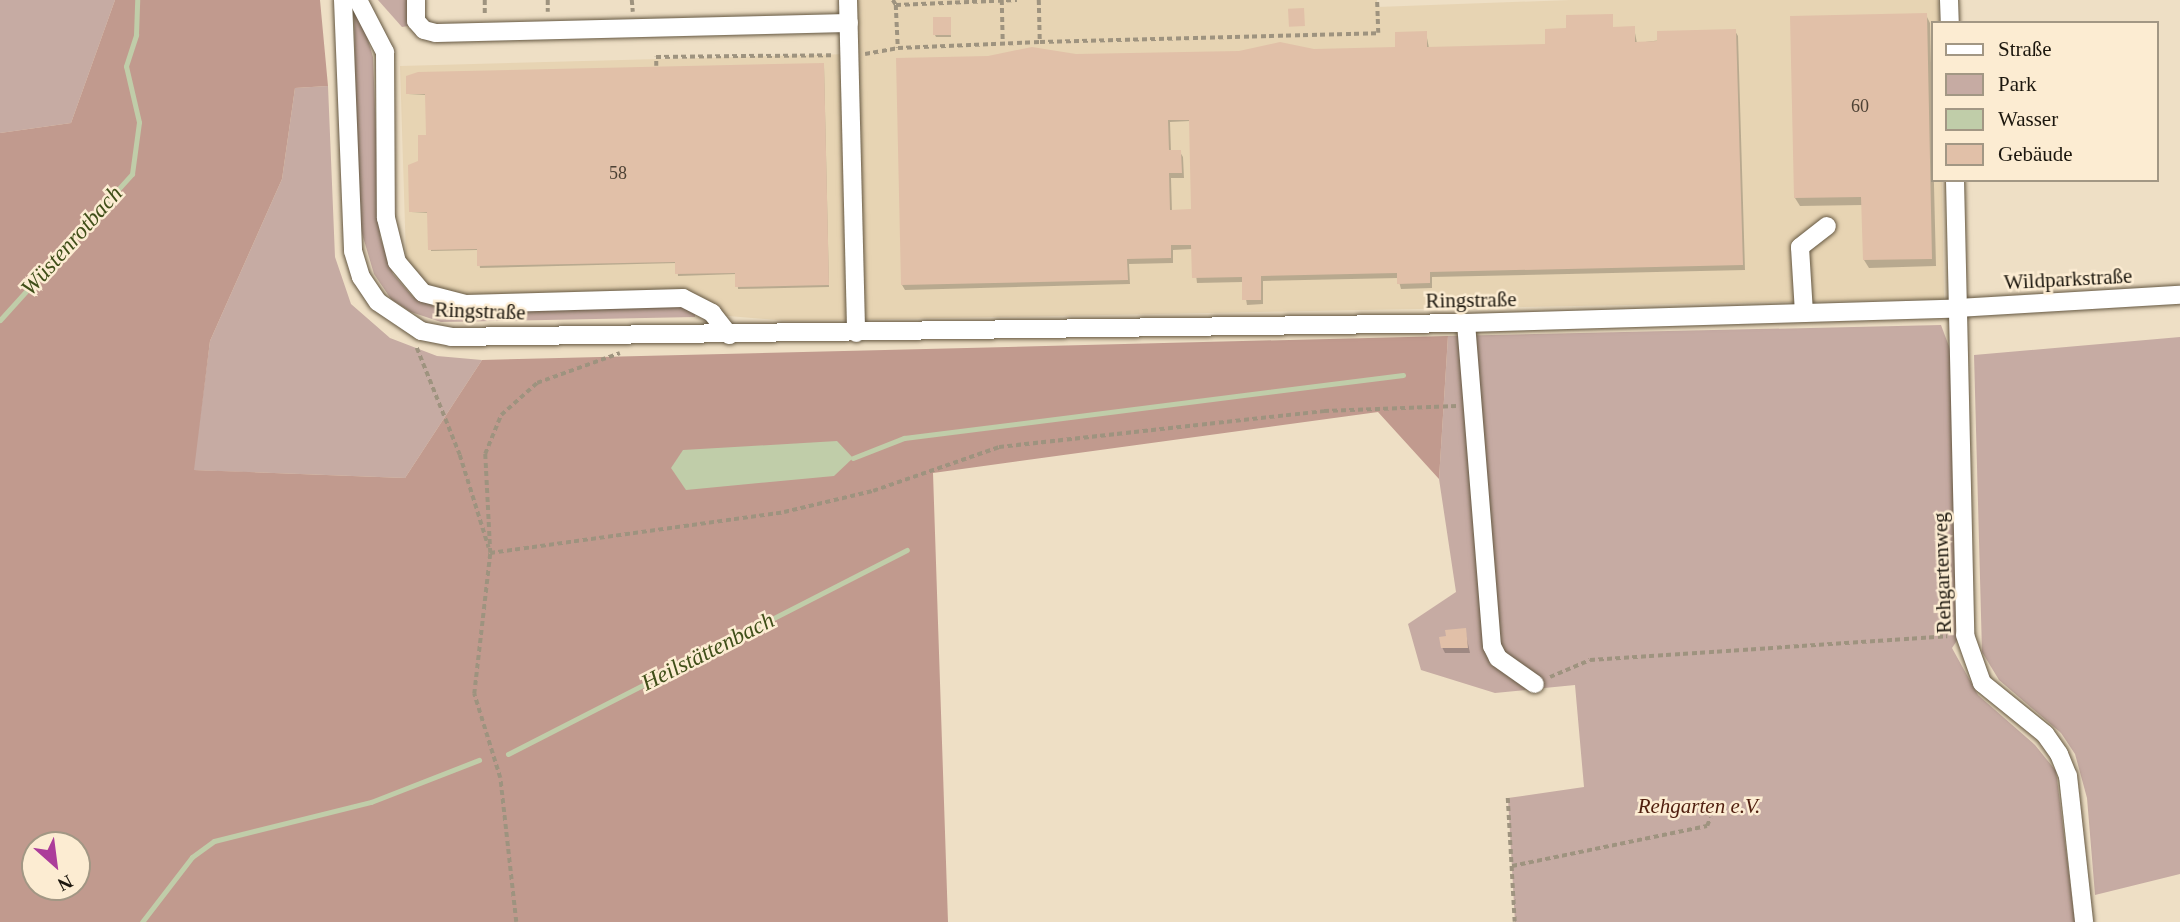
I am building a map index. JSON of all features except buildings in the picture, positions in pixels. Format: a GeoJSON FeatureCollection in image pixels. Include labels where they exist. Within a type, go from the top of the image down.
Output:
{"type":"FeatureCollection","features":[{"type":"Feature","properties":{"kind":"street","name":"Ringstraße"},"geometry":{"type":"LineString","coordinates":[[343,0],[353,251],[361,277],[379,302],[421,331],[451,337],[1466,323],[1958,309]]}},
{"type":"Feature","properties":{"kind":"street"},"geometry":{"type":"LineString","coordinates":[[358,0],[385,52],[386,218],[397,262],[423,293],[466,304],[683,298],[712,313],[729,335]]}},
{"type":"Feature","properties":{"kind":"street"},"geometry":{"type":"LineString","coordinates":[[416,0],[416,21],[424,30],[436,33],[849,23]]}},
{"type":"Feature","properties":{"kind":"street"},"geometry":{"type":"LineString","coordinates":[[848,0],[856,333]]}},
{"type":"Feature","properties":{"kind":"street"},"geometry":{"type":"LineString","coordinates":[[1949,0],[1950,21]]}},
{"type":"Feature","properties":{"kind":"street"},"geometry":{"type":"LineString","coordinates":[[1955,182],[1958,309]]}},
{"type":"Feature","properties":{"kind":"street"},"geometry":{"type":"LineString","coordinates":[[1804,313],[1800,247],[1828,226]]}},
{"type":"Feature","properties":{"kind":"street","name":"Wildparkstraße"},"geometry":{"type":"LineString","coordinates":[[1958,309],[2180,295]]}},
{"type":"Feature","properties":{"kind":"street","name":"Rehgartenweg"},"geometry":{"type":"LineString","coordinates":[[1958,309],[1965,635],[1982,683],[2045,734],[2059,754],[2068,776],[2084,922]]}},
{"type":"Feature","properties":{"kind":"street"},"geometry":{"type":"LineString","coordinates":[[1466,323],[1492,646],[1498,658],[1535,684]]}},
{"type":"Feature","properties":{"kind":"path"},"geometry":{"type":"LineString","coordinates":[[893,0],[896,5],[898,48]]}},
{"type":"Feature","properties":{"kind":"path"},"geometry":{"type":"LineString","coordinates":[[1002,0],[1003,44]]}},
{"type":"Feature","properties":{"kind":"path"},"geometry":{"type":"LineString","coordinates":[[896,5],[1017,0]]}},
{"type":"Feature","properties":{"kind":"path"},"geometry":{"type":"LineString","coordinates":[[1039,0],[1040,42],[1378,33],[1377,0]]}},
{"type":"Feature","properties":{"kind":"path"},"geometry":{"type":"LineString","coordinates":[[421,331],[416,350],[460,455],[491,553]]}},
{"type":"Feature","properties":{"kind":"path"},"geometry":{"type":"LineString","coordinates":[[516,922],[499,778],[474,694],[491,553],[485,454],[501,415],[537,383],[622,352],[627,336]]}},
{"type":"Feature","properties":{"kind":"path"},"geometry":{"type":"LineString","coordinates":[[491,553],[784,512],[873,491],[999,447],[1324,411],[1473,406]]}},
{"type":"Feature","properties":{"kind":"path"},"geometry":{"type":"LineString","coordinates":[[1535,684],[1590,660],[1965,635]]}},
{"type":"Feature","properties":{"kind":"path"},"geometry":{"type":"LineString","coordinates":[[1508,798],[1515,922]]}},
{"type":"Feature","properties":{"kind":"path"},"geometry":{"type":"LineString","coordinates":[[1512,866],[1707,826],[1710,818]]}},
{"type":"Feature","properties":{"kind":"shaded area"},"geometry":{"type":"Polygon","coordinates":[[[115,0],[320,0],[328,86],[295,88],[282,179],[210,341],[194,470],[405,478],[482,360],[1448,336],[1439,479],[1378,412],[933,473],[948,922],[0,922],[0,133],[71,123],[115,0]]]}},
{"type":"Feature","properties":{"kind":"shaded area"},"geometry":{"type":"Polygon","coordinates":[[[850,0],[1377,0],[1377,7],[1571,0],[1938,0],[1939,21],[1932,21],[1932,182],[1942,182],[1944,299],[788,321],[407,289],[400,66],[850,54],[850,0]]]}},
{"type":"Feature","properties":{"kind":"green space"},"geometry":{"type":"Polygon","coordinates":[[[0,0],[115,0],[71,123],[0,133],[0,0]]]}},
{"type":"Feature","properties":{"kind":"green space"},"geometry":{"type":"Polygon","coordinates":[[[378,0],[407,0],[408,26],[402,27],[378,0]]]}},
{"type":"Feature","properties":{"kind":"green space"},"geometry":{"type":"Polygon","coordinates":[[[354,10],[360,13],[373,57],[380,237],[393,274],[413,297],[454,311],[689,306],[695,309],[695,317],[441,322],[411,312],[391,299],[374,274],[358,220],[354,10]]]}},
{"type":"Feature","properties":{"kind":"green space"},"geometry":{"type":"Polygon","coordinates":[[[328,86],[335,257],[351,304],[390,338],[437,356],[482,360],[405,478],[193,470],[210,341],[282,179],[295,88],[328,86]]]}},
{"type":"Feature","properties":{"kind":"green space","name":"Rehgarten e.V."},"geometry":{"type":"Polygon","coordinates":[[[1941,325],[1950,349],[1958,639],[1952,648],[1978,695],[2035,745],[2056,771],[2075,922],[1515,922],[1508,798],[1584,787],[1575,685],[1495,693],[1421,670],[1408,624],[1456,592],[1439,479],[1448,336],[1941,325]]]}},
{"type":"Feature","properties":{"kind":"green space"},"geometry":{"type":"Polygon","coordinates":[[[2180,337],[2180,874],[2095,895],[2087,798],[2075,754],[2061,733],[1999,680],[1982,652],[1974,355],[2180,337]]]}},
{"type":"Feature","properties":{"kind":"water"},"geometry":{"type":"Polygon","coordinates":[[[837,441],[853,458],[834,476],[686,490],[671,468],[683,450],[837,441]]]}},
{"type":"Feature","properties":{"kind":"waterway","name":"Wüstenrotbach"},"geometry":{"type":"LineString","coordinates":[[0,320],[132,174],[139,122],[126,66],[136,35],[137,0]]}},
{"type":"Feature","properties":{"kind":"waterway"},"geometry":{"type":"LineString","coordinates":[[853,458],[904,438],[1403,375]]}},
{"type":"Feature","properties":{"kind":"waterway","name":"Heilstättenbach"},"geometry":{"type":"LineString","coordinates":[[508,754],[907,550]]}},
{"type":"Feature","properties":{"kind":"waterway","name":"Heilstättenbach"},"geometry":{"type":"LineString","coordinates":[[142,922],[192,857],[214,841],[371,802],[479,760]]}}]}
